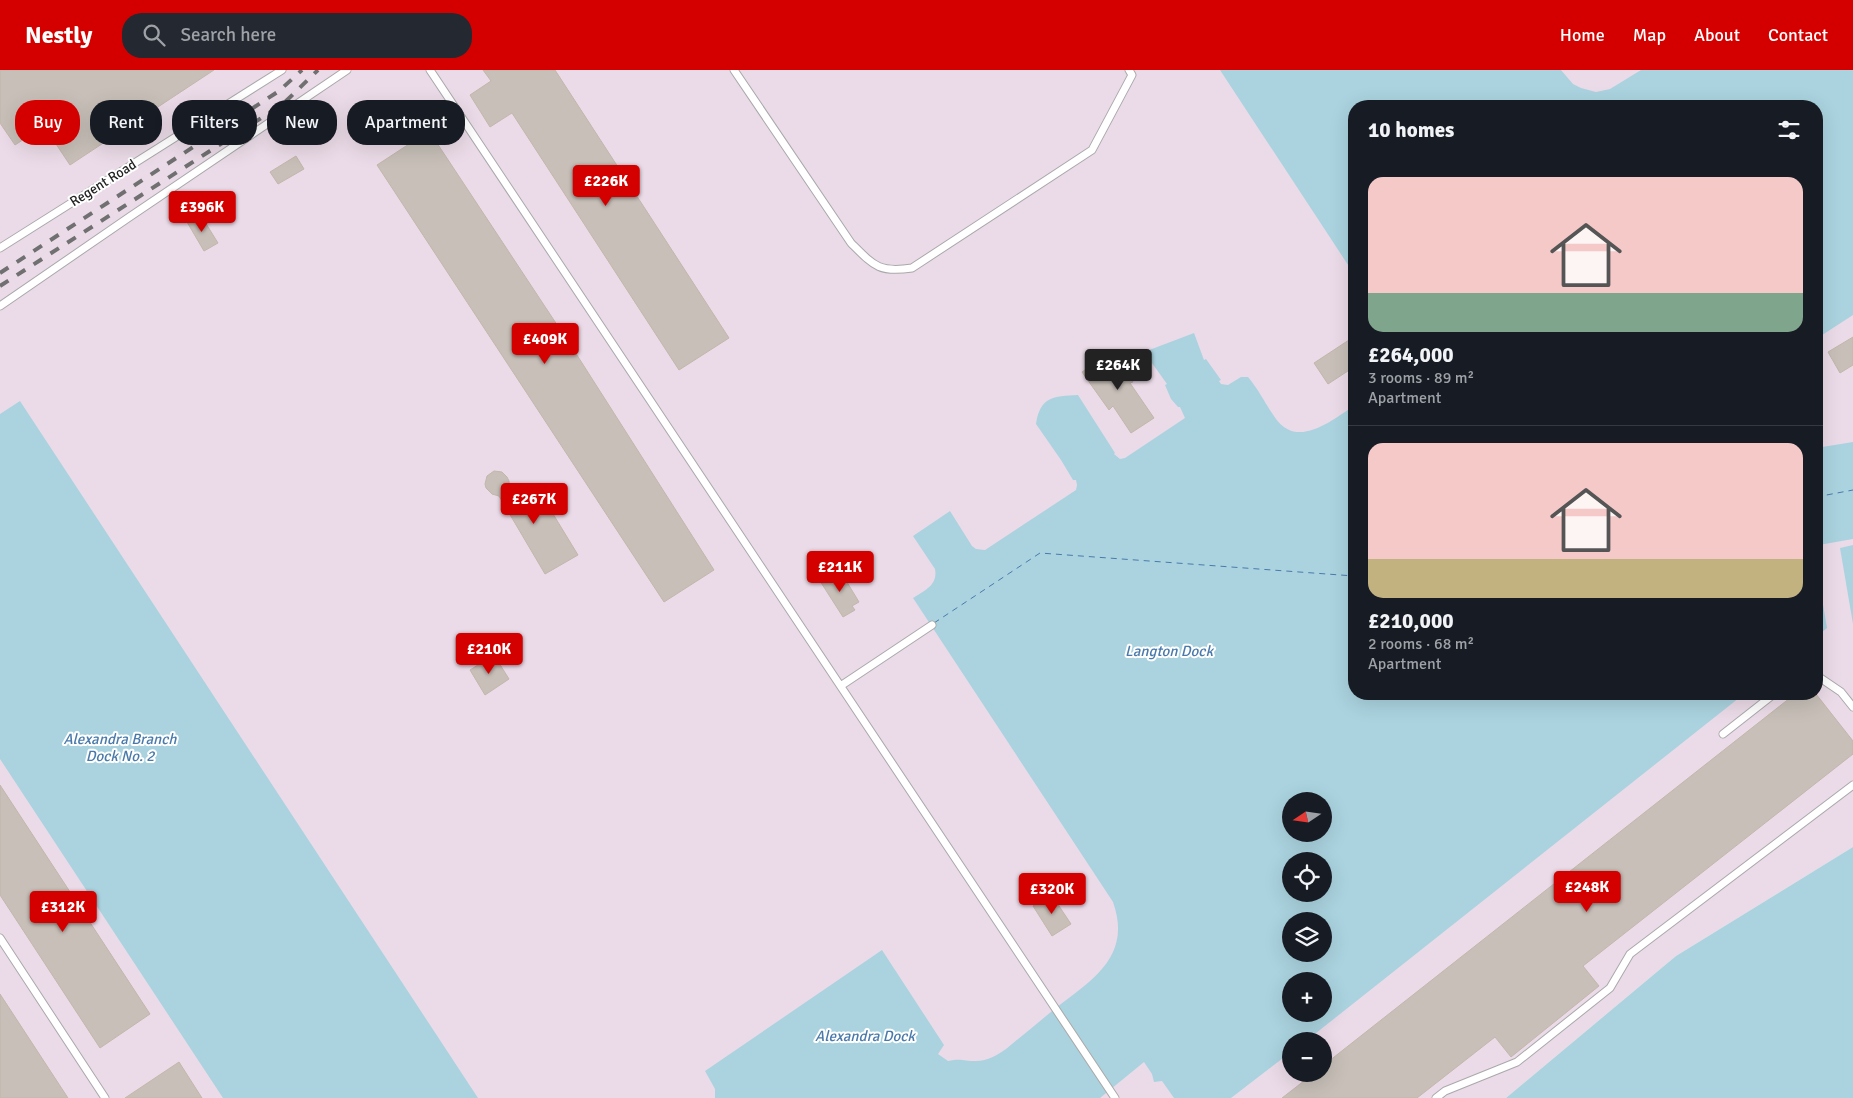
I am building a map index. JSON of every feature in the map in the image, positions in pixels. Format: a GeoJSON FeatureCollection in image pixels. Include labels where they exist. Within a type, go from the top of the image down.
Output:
{"type":"FeatureCollection","features":[{"type":"Feature","properties":{"kind":"lane","name":"Regent Road"},"geometry":{"type":"LineString","coordinates":[[0,248],[282,70]]}},
{"type":"Feature","properties":{"kind":"lane"},"geometry":{"type":"LineString","coordinates":[[0,306],[347,70]]}},
{"type":"Feature","properties":{"kind":"lane"},"geometry":{"type":"LineString","coordinates":[[430,70],[1115,1098]]}},
{"type":"Feature","properties":{"kind":"lane"},"geometry":{"type":"LineString","coordinates":[[734,70],[851,243],[872,264],[894,271],[912,268],[1092,150],[1132,75],[1128,70]]}},
{"type":"Feature","properties":{"kind":"lane"},"geometry":{"type":"LineString","coordinates":[[842,686],[932,625]]}},
{"type":"Feature","properties":{"kind":"lane"},"geometry":{"type":"LineString","coordinates":[[1823,680],[1841,692],[1853,707]]}},
{"type":"Feature","properties":{"kind":"lane"},"geometry":{"type":"LineString","coordinates":[[1722,734],[1766,700]]}},
{"type":"Feature","properties":{"kind":"lane"},"geometry":{"type":"LineString","coordinates":[[1436,1098],[1445,1091],[1518,1062],[1610,988],[1630,954],[1853,785]]}},
{"type":"Feature","properties":{"kind":"lane"},"geometry":{"type":"LineString","coordinates":[[0,938],[105,1098]]}},
{"type":"Feature","properties":{"kind":"shaded area"},"geometry":{"type":"Polygon","coordinates":[[[0,70],[1853,70],[1853,847],[1676,956],[1506,1098],[0,1098],[0,70]]]}},
{"type":"Feature","properties":{"kind":"water"},"geometry":{"type":"Polygon","coordinates":[[[1220,70],[1561,70],[1573,84],[1596,92],[1610,89],[1641,70],[1853,70],[1853,315],[1823,334],[1823,100],[1348,100],[1348,265],[1220,70]]]}},
{"type":"Feature","properties":{"kind":"water","name":"Langton Dock"},"geometry":{"type":"Polygon","coordinates":[[[1194,333],[1204,360],[1206,359],[1221,380],[1219,381],[1221,384],[1228,385],[1241,377],[1248,377],[1276,419],[1285,428],[1294,432],[1305,432],[1325,424],[1348,410],[1348,700],[1736,700],[1332,1020],[1332,972],[1282,972],[1282,1022],[1330,1022],[1317,1032],[1282,1032],[1282,1059],[1231,1098],[1174,1098],[1162,1081],[1154,1082],[1152,1074],[1144,1062],[1100,1098],[715,1098],[715,1089],[705,1071],[882,950],[944,1045],[938,1054],[948,1061],[984,1060],[1006,1049],[1084,986],[1106,964],[1113,951],[1117,937],[1118,921],[1113,902],[913,598],[933,583],[935,569],[913,536],[950,511],[972,546],[976,549],[985,550],[1076,490],[1076,480],[1073,480],[1036,424],[1044,403],[1055,397],[1078,395],[1114,454],[1120,459],[1125,458],[1185,418],[1180,407],[1171,399],[1165,385],[1167,384],[1144,352],[1194,333]]]}},
{"type":"Feature","properties":{"kind":"water","name":"Alexandra Branch Dock No. 2"},"geometry":{"type":"Polygon","coordinates":[[[20,401],[478,1098],[223,1098],[0,759],[0,414],[20,401]]]}},
{"type":"Feature","properties":{"kind":"water"},"geometry":{"type":"Polygon","coordinates":[[[1853,442],[1853,539],[1823,544],[1823,447],[1853,442]]]}},
{"type":"Feature","properties":{"kind":"water"},"geometry":{"type":"Polygon","coordinates":[[[1853,545],[1853,624],[1840,548],[1853,545]]]}},
{"type":"Feature","properties":{"kind":"water"},"geometry":{"type":"Polygon","coordinates":[[[1823,604],[1827,628],[1823,631],[1823,604]]]}},
{"type":"Feature","properties":{"kind":"water"},"geometry":{"type":"Polygon","coordinates":[[[1853,847],[1853,1098],[1506,1098],[1676,956],[1853,847]]]}},
{"type":"Feature","properties":{"kind":"building"},"geometry":{"type":"Polygon","coordinates":[[[0,70],[214,70],[162,104],[162,100],[90,100],[90,145],[100,145],[70,165],[57,145],[80,145],[80,100],[15,100],[15,145],[0,123],[0,70]]]}},
{"type":"Feature","properties":{"kind":"building"},"geometry":{"type":"Polygon","coordinates":[[[483,70],[555,70],[729,338],[679,370],[512,113],[490,127],[470,95],[491,81],[483,70]]]}},
{"type":"Feature","properties":{"kind":"building"},"geometry":{"type":"Polygon","coordinates":[[[408,145],[438,145],[575,352],[714,570],[664,602],[377,165],[408,145]]]}},
{"type":"Feature","properties":{"kind":"building"},"geometry":{"type":"Polygon","coordinates":[[[296,156],[304,169],[278,184],[270,172],[296,156]]]}},
{"type":"Feature","properties":{"kind":"building"},"geometry":{"type":"Polygon","coordinates":[[[200,214],[218,243],[204,251],[187,222],[200,214]]]}},
{"type":"Feature","properties":{"kind":"building"},"geometry":{"type":"Polygon","coordinates":[[[1853,337],[1853,365],[1840,373],[1828,352],[1853,337]]]}},
{"type":"Feature","properties":{"kind":"building"},"geometry":{"type":"Polygon","coordinates":[[[1348,341],[1348,371],[1328,384],[1314,363],[1348,341]]]}},
{"type":"Feature","properties":{"kind":"building"},"geometry":{"type":"Polygon","coordinates":[[[1112,351],[1133,382],[1130,383],[1154,418],[1131,433],[1113,406],[1109,410],[1082,372],[1112,351]]]}},
{"type":"Feature","properties":{"kind":"building"},"geometry":{"type":"Polygon","coordinates":[[[494,471],[502,472],[509,481],[510,504],[531,492],[544,512],[550,509],[578,555],[545,574],[499,496],[492,494],[486,488],[487,476],[494,471]]]}},
{"type":"Feature","properties":{"kind":"building"},"geometry":{"type":"Polygon","coordinates":[[[839,569],[859,602],[852,606],[855,610],[843,617],[820,581],[839,569]]]}},
{"type":"Feature","properties":{"kind":"building"},"geometry":{"type":"Polygon","coordinates":[[[494,655],[509,679],[485,695],[470,670],[494,655]]]}},
{"type":"Feature","properties":{"kind":"building"},"geometry":{"type":"Polygon","coordinates":[[[1787,700],[1821,700],[1853,741],[1853,754],[1583,966],[1599,986],[1511,1057],[1495,1037],[1417,1098],[1282,1098],[1303,1082],[1332,1082],[1332,1059],[1787,700]]]}},
{"type":"Feature","properties":{"kind":"building"},"geometry":{"type":"Polygon","coordinates":[[[0,785],[150,1014],[100,1048],[0,895],[0,785]]]}},
{"type":"Feature","properties":{"kind":"building"},"geometry":{"type":"Polygon","coordinates":[[[1051,894],[1071,924],[1052,936],[1033,906],[1051,894]]]}},
{"type":"Feature","properties":{"kind":"building"},"geometry":{"type":"Polygon","coordinates":[[[0,994],[68,1098],[0,1098],[0,994]]]}},
{"type":"Feature","properties":{"kind":"building"},"geometry":{"type":"Polygon","coordinates":[[[179,1062],[202,1098],[125,1098],[179,1062]]]}},
{"type":"Feature","properties":{"kind":"ferry route"},"geometry":{"type":"LineString","coordinates":[[1823,496],[1853,490]]}},
{"type":"Feature","properties":{"kind":"ferry route"},"geometry":{"type":"LineString","coordinates":[[934,623],[1040,553],[1348,576]]}},
{"type":"Feature","properties":{"kind":"railway"},"geometry":{"type":"LineString","coordinates":[[0,273],[279,91],[302,70]]}},
{"type":"Feature","properties":{"kind":"railway"},"geometry":{"type":"LineString","coordinates":[[0,286],[283,104],[318,70]]}},
{"type":"Feature","properties":{"kind":"water label","name":"Alexandra Dock"},"geometry":{"type":"Point","coordinates":[865,1036]}}]}
